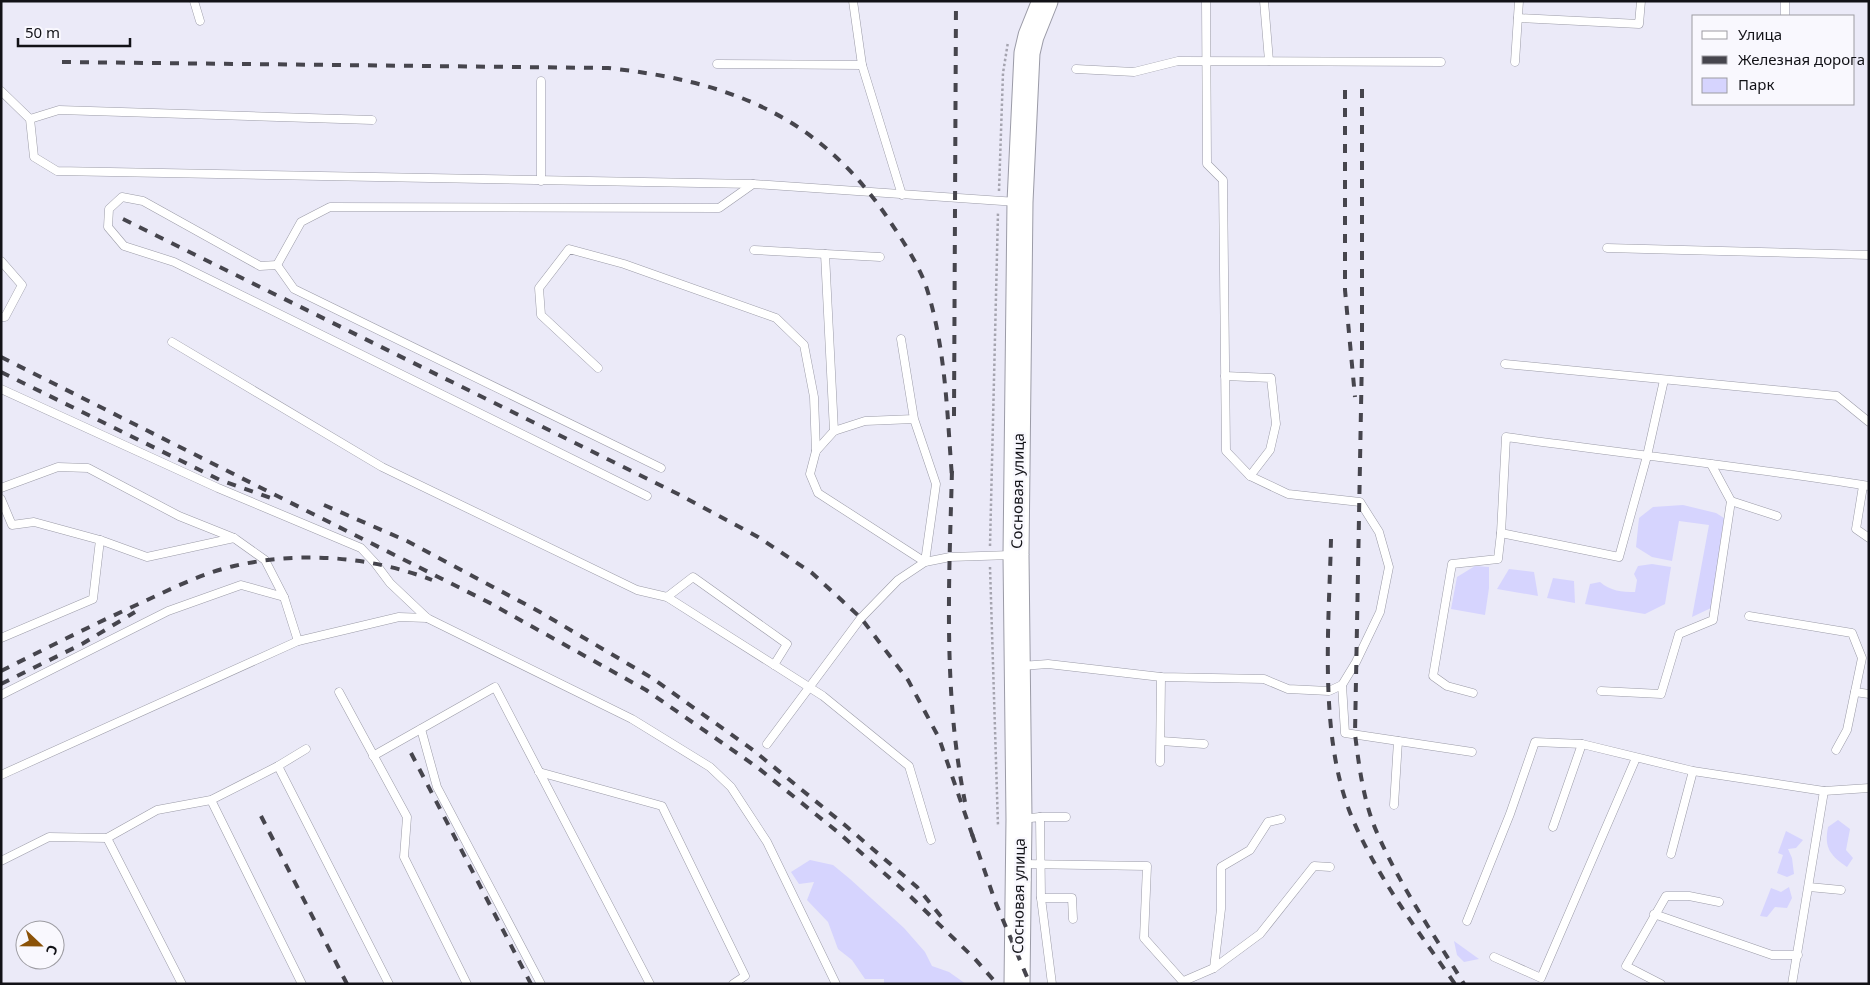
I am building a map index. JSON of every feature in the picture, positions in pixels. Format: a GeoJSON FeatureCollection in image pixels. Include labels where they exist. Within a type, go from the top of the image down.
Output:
{"type":"FeatureCollection","features":[{"type":"Feature","properties":{"kind":"main road","name":"Сосновая улица"},"geometry":{"type":"LineString","coordinates":[[1017,984],[1030,864],[1030,818],[1016,666],[1020,202],[1028,53],[1031,36],[1045,1]]}},
{"type":"Feature","properties":{"kind":"lane"},"geometry":{"type":"LineString","coordinates":[[194,1],[200,21]]}},
{"type":"Feature","properties":{"kind":"lane"},"geometry":{"type":"LineString","coordinates":[[853,1],[862,65],[902,195]]}},
{"type":"Feature","properties":{"kind":"lane"},"geometry":{"type":"LineString","coordinates":[[1016,666],[1048,664],[1161,677],[1264,679],[1288,689],[1329,691],[1342,685],[1356,662],[1380,612],[1390,567],[1379,532],[1360,502],[1288,494],[1250,476],[1226,450],[1223,180],[1207,164],[1206,1]]}},
{"type":"Feature","properties":{"kind":"lane"},"geometry":{"type":"LineString","coordinates":[[1264,1],[1269,62]]}},
{"type":"Feature","properties":{"kind":"lane"},"geometry":{"type":"LineString","coordinates":[[1515,62],[1519,1]]}},
{"type":"Feature","properties":{"kind":"lane"},"geometry":{"type":"LineString","coordinates":[[1518,18],[1639,24],[1640,1]]}},
{"type":"Feature","properties":{"kind":"lane"},"geometry":{"type":"LineString","coordinates":[[1785,1],[1785,15]]}},
{"type":"Feature","properties":{"kind":"lane"},"geometry":{"type":"LineString","coordinates":[[1076,69],[1134,72],[1178,60],[1206,62],[1441,62]]}},
{"type":"Feature","properties":{"kind":"lane"},"geometry":{"type":"LineString","coordinates":[[717,64],[862,65]]}},
{"type":"Feature","properties":{"kind":"lane"},"geometry":{"type":"LineString","coordinates":[[541,181],[542,81]]}},
{"type":"Feature","properties":{"kind":"lane"},"geometry":{"type":"LineString","coordinates":[[1,91],[30,119],[34,157],[57,171],[753,184],[1020,202]]}},
{"type":"Feature","properties":{"kind":"lane"},"geometry":{"type":"LineString","coordinates":[[30,119],[59,110],[372,120]]}},
{"type":"Feature","properties":{"kind":"lane"},"geometry":{"type":"LineString","coordinates":[[277,265],[301,222],[330,207],[719,208],[753,184]]}},
{"type":"Feature","properties":{"kind":"lane"},"geometry":{"type":"LineString","coordinates":[[277,265],[260,266],[143,201],[122,197],[109,209],[108,227],[124,246],[174,262],[647,496]]}},
{"type":"Feature","properties":{"kind":"lane"},"geometry":{"type":"LineString","coordinates":[[1606,248],[1869,255]]}},
{"type":"Feature","properties":{"kind":"lane"},"geometry":{"type":"LineString","coordinates":[[598,368],[541,315],[539,288],[569,250],[624,264],[776,318],[804,345],[814,397],[816,451],[810,474],[818,493],[925,562]]}},
{"type":"Feature","properties":{"kind":"lane"},"geometry":{"type":"LineString","coordinates":[[754,250],[880,257]]}},
{"type":"Feature","properties":{"kind":"lane"},"geometry":{"type":"LineString","coordinates":[[825,254],[834,432]]}},
{"type":"Feature","properties":{"kind":"lane"},"geometry":{"type":"LineString","coordinates":[[1,262],[22,285],[5,317],[1,317]]}},
{"type":"Feature","properties":{"kind":"lane"},"geometry":{"type":"LineString","coordinates":[[277,265],[294,289],[661,468]]}},
{"type":"Feature","properties":{"kind":"lane"},"geometry":{"type":"LineString","coordinates":[[901,339],[914,419],[936,484],[925,562]]}},
{"type":"Feature","properties":{"kind":"lane"},"geometry":{"type":"LineString","coordinates":[[172,342],[382,467],[637,590],[667,597],[808,686],[823,696],[908,766],[931,840]]}},
{"type":"Feature","properties":{"kind":"lane"},"geometry":{"type":"LineString","coordinates":[[1505,364],[1836,396],[1869,422]]}},
{"type":"Feature","properties":{"kind":"lane"},"geometry":{"type":"LineString","coordinates":[[1225,376],[1271,378],[1276,424],[1270,450],[1250,476]]}},
{"type":"Feature","properties":{"kind":"lane"},"geometry":{"type":"LineString","coordinates":[[1501,533],[1619,557],[1647,456],[1664,380]]}},
{"type":"Feature","properties":{"kind":"lane"},"geometry":{"type":"LineString","coordinates":[[1,389],[218,488],[360,548],[375,563],[390,583],[427,618],[632,719],[710,767],[731,787],[767,842],[836,984]]}},
{"type":"Feature","properties":{"kind":"lane"},"geometry":{"type":"LineString","coordinates":[[816,451],[834,432],[865,421],[914,419]]}},
{"type":"Feature","properties":{"kind":"lane"},"geometry":{"type":"LineString","coordinates":[[1473,693],[1447,686],[1433,676],[1452,564],[1498,559],[1506,437],[1757,469],[1866,486],[1856,529],[1869,538]]}},
{"type":"Feature","properties":{"kind":"lane"},"geometry":{"type":"LineString","coordinates":[[1601,691],[1661,694],[1679,634],[1713,620],[1731,501],[1711,464]]}},
{"type":"Feature","properties":{"kind":"lane"},"geometry":{"type":"LineString","coordinates":[[1,488],[58,467],[88,468],[179,516],[234,538],[265,560],[284,597],[298,641]]}},
{"type":"Feature","properties":{"kind":"lane"},"geometry":{"type":"LineString","coordinates":[[1,499],[12,525],[34,522],[100,540],[147,558],[234,538]]}},
{"type":"Feature","properties":{"kind":"lane"},"geometry":{"type":"LineString","coordinates":[[1731,501],[1777,516]]}},
{"type":"Feature","properties":{"kind":"lane"},"geometry":{"type":"LineString","coordinates":[[1,638],[93,599],[100,540]]}},
{"type":"Feature","properties":{"kind":"lane"},"geometry":{"type":"LineString","coordinates":[[767,744],[808,686],[861,618],[898,580],[925,562],[950,557],[1016,555]]}},
{"type":"Feature","properties":{"kind":"lane"},"geometry":{"type":"LineString","coordinates":[[667,597],[693,577],[787,644],[774,665]]}},
{"type":"Feature","properties":{"kind":"lane"},"geometry":{"type":"LineString","coordinates":[[1,695],[168,611],[241,585],[284,597]]}},
{"type":"Feature","properties":{"kind":"lane"},"geometry":{"type":"LineString","coordinates":[[1750,616],[1852,633],[1862,658],[1847,730],[1836,750]]}},
{"type":"Feature","properties":{"kind":"lane"},"geometry":{"type":"LineString","coordinates":[[1,775],[298,641],[399,617],[427,618]]}},
{"type":"Feature","properties":{"kind":"lane"},"geometry":{"type":"LineString","coordinates":[[1160,762],[1161,677]]}},
{"type":"Feature","properties":{"kind":"lane"},"geometry":{"type":"LineString","coordinates":[[1342,685],[1345,734],[1472,752]]}},
{"type":"Feature","properties":{"kind":"lane"},"geometry":{"type":"LineString","coordinates":[[373,756],[495,687],[650,984]]}},
{"type":"Feature","properties":{"kind":"lane"},"geometry":{"type":"LineString","coordinates":[[339,692],[407,818],[404,857],[467,984]]}},
{"type":"Feature","properties":{"kind":"lane"},"geometry":{"type":"LineString","coordinates":[[1855,692],[1869,694]]}},
{"type":"Feature","properties":{"kind":"lane"},"geometry":{"type":"LineString","coordinates":[[421,729],[437,787],[541,984]]}},
{"type":"Feature","properties":{"kind":"lane"},"geometry":{"type":"LineString","coordinates":[[1161,741],[1204,744]]}},
{"type":"Feature","properties":{"kind":"lane"},"geometry":{"type":"LineString","coordinates":[[1394,805],[1398,741]]}},
{"type":"Feature","properties":{"kind":"lane"},"geometry":{"type":"LineString","coordinates":[[1467,921],[1510,814],[1536,742],[1582,744],[1693,771],[1824,791],[1869,788]]}},
{"type":"Feature","properties":{"kind":"lane"},"geometry":{"type":"LineString","coordinates":[[1553,827],[1582,744]]}},
{"type":"Feature","properties":{"kind":"lane"},"geometry":{"type":"LineString","coordinates":[[1,861],[50,837],[107,838],[157,810],[212,800],[278,766],[306,749]]}},
{"type":"Feature","properties":{"kind":"lane"},"geometry":{"type":"LineString","coordinates":[[1494,957],[1542,978],[1636,758]]}},
{"type":"Feature","properties":{"kind":"lane"},"geometry":{"type":"LineString","coordinates":[[278,766],[389,984]]}},
{"type":"Feature","properties":{"kind":"lane"},"geometry":{"type":"LineString","coordinates":[[1671,854],[1693,771]]}},
{"type":"Feature","properties":{"kind":"lane"},"geometry":{"type":"LineString","coordinates":[[539,772],[662,806],[747,980],[732,984]]}},
{"type":"Feature","properties":{"kind":"lane"},"geometry":{"type":"LineString","coordinates":[[1792,984],[1824,791]]}},
{"type":"Feature","properties":{"kind":"lane"},"geometry":{"type":"LineString","coordinates":[[212,800],[302,984]]}},
{"type":"Feature","properties":{"kind":"lane"},"geometry":{"type":"LineString","coordinates":[[1030,818],[1066,817]]}},
{"type":"Feature","properties":{"kind":"lane"},"geometry":{"type":"LineString","coordinates":[[1214,968],[1221,909],[1221,867],[1250,850],[1268,822],[1281,819]]}},
{"type":"Feature","properties":{"kind":"lane"},"geometry":{"type":"LineString","coordinates":[[107,838],[182,984]]}},
{"type":"Feature","properties":{"kind":"lane"},"geometry":{"type":"LineString","coordinates":[[1052,984],[1042,898],[1030,864],[1147,866],[1144,938],[1184,982],[1214,968],[1260,934],[1314,866],[1330,866]]}},
{"type":"Feature","properties":{"kind":"lane"},"geometry":{"type":"LineString","coordinates":[[1809,887],[1841,890]]}},
{"type":"Feature","properties":{"kind":"lane"},"geometry":{"type":"LineString","coordinates":[[1661,984],[1626,966],[1666,896],[1689,896],[1719,902]]}},
{"type":"Feature","properties":{"kind":"lane"},"geometry":{"type":"LineString","coordinates":[[1042,898],[1072,898],[1073,919]]}},
{"type":"Feature","properties":{"kind":"lane"},"geometry":{"type":"LineString","coordinates":[[1654,914],[1772,955],[1798,955]]}},
{"type":"Feature","properties":{"kind":"green space"},"geometry":{"type":"Polygon","coordinates":[[[1683,505],[1716,513],[1724,518],[1711,608],[1692,617],[1709,525],[1679,521],[1672,561],[1652,557],[1636,547],[1639,518],[1653,507],[1683,505]]]}},
{"type":"Feature","properties":{"kind":"green space"},"geometry":{"type":"Polygon","coordinates":[[[1652,564],[1671,567],[1665,604],[1645,614],[1585,604],[1590,584],[1600,582],[1616,590],[1635,592],[1637,580],[1634,574],[1638,566],[1652,564]]]}},
{"type":"Feature","properties":{"kind":"green space"},"geometry":{"type":"Polygon","coordinates":[[[1475,566],[1489,567],[1489,588],[1485,615],[1451,609],[1457,577],[1475,566]]]}},
{"type":"Feature","properties":{"kind":"green space"},"geometry":{"type":"Polygon","coordinates":[[[1509,569],[1534,572],[1538,596],[1497,589],[1509,569]]]}},
{"type":"Feature","properties":{"kind":"green space"},"geometry":{"type":"Polygon","coordinates":[[[1553,578],[1574,581],[1575,603],[1547,598],[1553,578]]]}},
{"type":"Feature","properties":{"kind":"green space"},"geometry":{"type":"Polygon","coordinates":[[[1838,820],[1850,829],[1846,850],[1853,858],[1847,867],[1832,855],[1828,846],[1828,827],[1838,820]]]}},
{"type":"Feature","properties":{"kind":"green space"},"geometry":{"type":"Polygon","coordinates":[[[1786,831],[1803,840],[1796,848],[1788,849],[1792,858],[1794,874],[1787,877],[1777,873],[1783,855],[1778,853],[1786,831]]]}},
{"type":"Feature","properties":{"kind":"green space"},"geometry":{"type":"Polygon","coordinates":[[[810,860],[833,865],[904,928],[925,952],[932,966],[949,972],[966,984],[884,984],[884,979],[865,979],[852,960],[838,949],[828,922],[807,900],[814,882],[799,884],[791,872],[810,860]]]}},
{"type":"Feature","properties":{"kind":"green space"},"geometry":{"type":"Polygon","coordinates":[[[1789,887],[1792,898],[1787,908],[1775,907],[1767,917],[1760,916],[1771,888],[1781,892],[1789,887]]]}},
{"type":"Feature","properties":{"kind":"green space"},"geometry":{"type":"Polygon","coordinates":[[[1454,941],[1479,959],[1464,962],[1457,955],[1454,941]]]}},
{"type":"Feature","properties":{"kind":"railway"},"geometry":{"type":"LineString","coordinates":[[954,416],[956,1]]}},
{"type":"Feature","properties":{"kind":"railway"},"geometry":{"type":"LineString","coordinates":[[62,62],[608,68],[692,82],[730,94],[766,109],[799,128],[831,152],[860,182],[887,217],[918,268],[933,309],[942,357],[952,477]]}},
{"type":"Feature","properties":{"kind":"railway"},"geometry":{"type":"LineString","coordinates":[[1362,89],[1362,354],[1355,734],[1364,794],[1375,828],[1405,888],[1464,984]]}},
{"type":"Feature","properties":{"kind":"railway"},"geometry":{"type":"LineString","coordinates":[[1345,90],[1345,290],[1355,397]]}},
{"type":"Feature","properties":{"kind":"railway"},"geometry":{"type":"LineString","coordinates":[[123,219],[678,494],[758,537],[812,573],[861,618],[908,680],[939,738],[974,840]]}},
{"type":"Feature","properties":{"kind":"railway"},"geometry":{"type":"LineString","coordinates":[[1,357],[488,602],[646,690],[757,767],[839,833],[911,897],[975,959],[997,984]]}},
{"type":"Feature","properties":{"kind":"railway"},"geometry":{"type":"LineString","coordinates":[[1,372],[220,480],[271,498]]}},
{"type":"Feature","properties":{"kind":"railway"},"geometry":{"type":"LineString","coordinates":[[952,471],[949,596],[950,679],[953,720],[965,802]]}},
{"type":"Feature","properties":{"kind":"railway"},"geometry":{"type":"LineString","coordinates":[[324,505],[407,541],[540,612],[652,678],[753,750],[846,826],[917,887],[943,919]]}},
{"type":"Feature","properties":{"kind":"railway"},"geometry":{"type":"LineString","coordinates":[[1331,539],[1328,682],[1330,719],[1342,788],[1363,842],[1387,884],[1455,984]]}},
{"type":"Feature","properties":{"kind":"railway"},"geometry":{"type":"LineString","coordinates":[[1,671],[177,586],[234,566],[284,558],[334,558],[384,566],[432,580]]}},
{"type":"Feature","properties":{"kind":"railway"},"geometry":{"type":"LineString","coordinates":[[1,684],[82,644],[135,612]]}},
{"type":"Feature","properties":{"kind":"railway"},"geometry":{"type":"LineString","coordinates":[[411,753],[531,984]]}},
{"type":"Feature","properties":{"kind":"railway"},"geometry":{"type":"LineString","coordinates":[[261,816],[347,984]]}},
{"type":"Feature","properties":{"kind":"railway"},"geometry":{"type":"LineString","coordinates":[[972,834],[995,901],[1030,984]]}}]}
